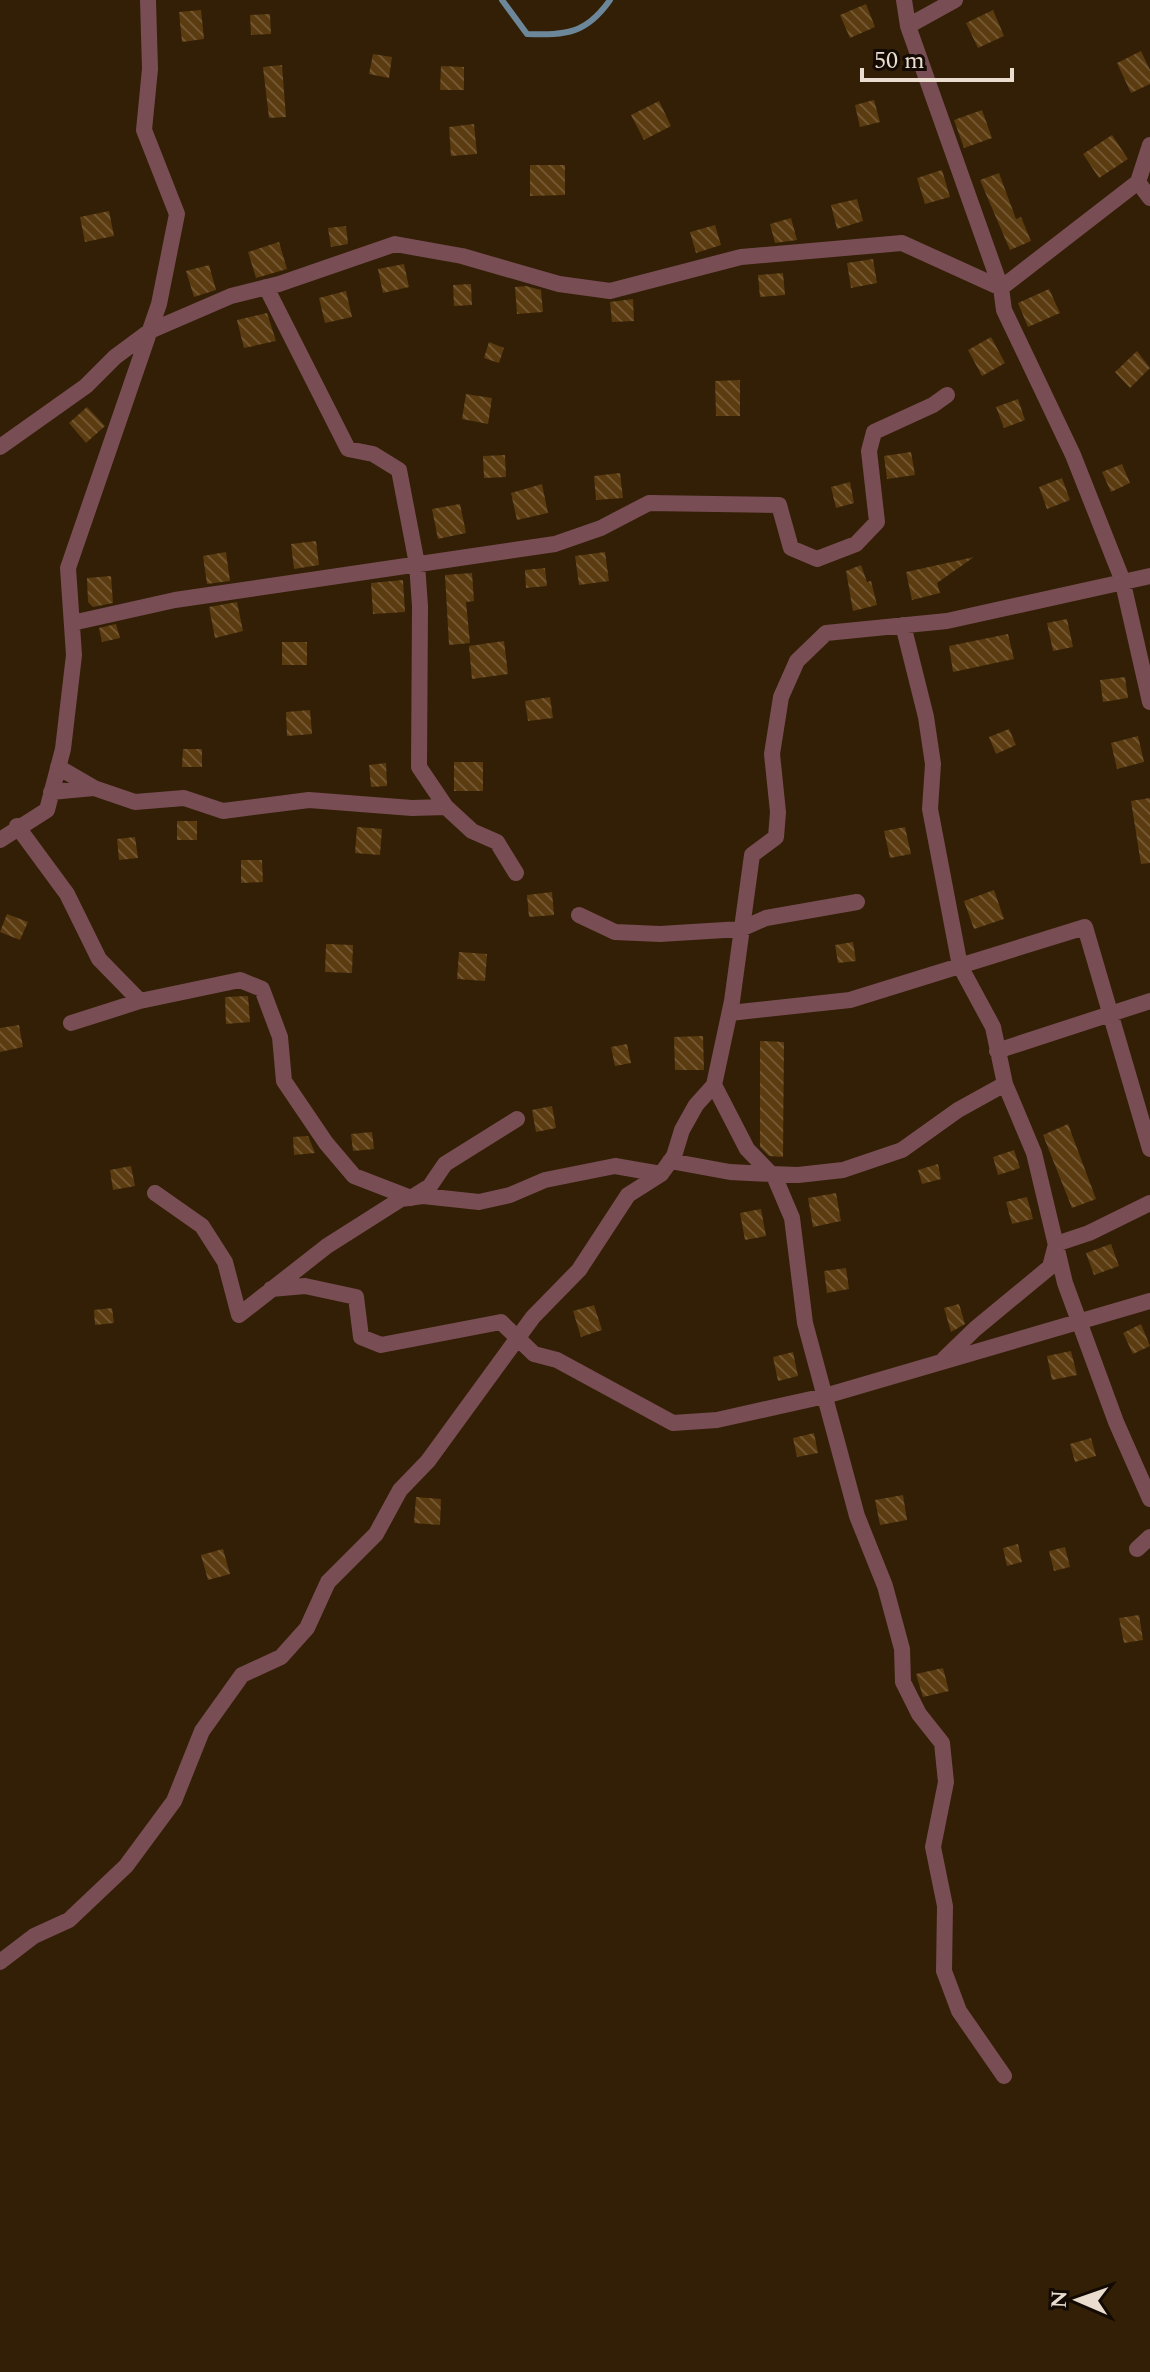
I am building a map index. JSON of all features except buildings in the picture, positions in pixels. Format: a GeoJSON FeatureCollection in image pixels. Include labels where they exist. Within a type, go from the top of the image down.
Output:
{"type":"FeatureCollection","features":[{"type":"Feature","properties":{"kind":"street"},"geometry":{"type":"LineString","coordinates":[[0,840],[17,826],[47,810],[58,767],[74,655],[68,568],[150,331],[177,214],[144,130],[150,69],[148,0]]}},
{"type":"Feature","properties":{"kind":"street"},"geometry":{"type":"LineString","coordinates":[[904,0],[908,26],[1001,288],[1004,310],[1073,455],[1122,579],[1150,702]]}},
{"type":"Feature","properties":{"kind":"street"},"geometry":{"type":"LineString","coordinates":[[908,26],[955,0]]}},
{"type":"Feature","properties":{"kind":"street"},"geometry":{"type":"LineString","coordinates":[[1001,288],[1138,182],[1150,145]]}},
{"type":"Feature","properties":{"kind":"street"},"geometry":{"type":"LineString","coordinates":[[1138,182],[1150,198]]}},
{"type":"Feature","properties":{"kind":"street"},"geometry":{"type":"LineString","coordinates":[[0,447],[86,386],[115,357],[150,331],[231,296],[395,244],[462,256],[559,284],[610,291],[741,257],[902,243],[1001,288]]}},
{"type":"Feature","properties":{"kind":"street"},"geometry":{"type":"LineString","coordinates":[[266,287],[348,449],[373,454],[399,470],[417,564],[419,767],[446,807],[472,831],[497,842],[516,873]]}},
{"type":"Feature","properties":{"kind":"street"},"geometry":{"type":"LineString","coordinates":[[72,623],[175,600],[555,544],[601,528],[649,503],[779,505],[791,548],[817,559],[856,544],[877,522],[869,451],[874,432],[933,405],[947,395]]}},
{"type":"Feature","properties":{"kind":"street"},"geometry":{"type":"LineString","coordinates":[[0,1962],[34,1936],[69,1920],[126,1866],[174,1801],[202,1731],[242,1675],[281,1657],[307,1628],[328,1582],[376,1534],[400,1490],[428,1461],[533,1317],[579,1270],[628,1195],[665,1167],[696,1105],[714,1085],[730,1013],[752,855],[776,837],[778,812],[772,754],[781,697],[797,661],[826,633],[947,621],[1122,579],[1140,580],[1150,576]]}},
{"type":"Feature","properties":{"kind":"street"},"geometry":{"type":"LineString","coordinates":[[903,625],[926,717],[933,764],[930,809],[960,966],[993,1027],[1005,1084],[1034,1153],[1065,1283],[1116,1422],[1150,1499]]}},
{"type":"Feature","properties":{"kind":"street"},"geometry":{"type":"LineString","coordinates":[[58,767],[94,788],[135,802],[184,798],[223,811],[309,800],[412,808],[446,807]]}},
{"type":"Feature","properties":{"kind":"street"},"geometry":{"type":"LineString","coordinates":[[51,792],[94,788]]}},
{"type":"Feature","properties":{"kind":"street"},"geometry":{"type":"LineString","coordinates":[[17,826],[67,894],[99,959],[140,1001]]}},
{"type":"Feature","properties":{"kind":"street"},"geometry":{"type":"LineString","coordinates":[[579,915],[615,932],[660,934],[741,929],[766,918],[857,902]]}},
{"type":"Feature","properties":{"kind":"street"},"geometry":{"type":"LineString","coordinates":[[730,1013],[850,1000],[1085,927],[1150,1149]]}},
{"type":"Feature","properties":{"kind":"street"},"geometry":{"type":"LineString","coordinates":[[71,1023],[140,1001],[240,980],[262,989],[280,1037],[284,1081],[326,1143],[354,1176],[411,1198],[479,1202],[510,1195],[545,1180],[615,1166],[798,1175],[843,1170],[902,1150],[958,1110],[1005,1084]]}},
{"type":"Feature","properties":{"kind":"street"},"geometry":{"type":"LineString","coordinates":[[997,1051],[1150,1001]]}},
{"type":"Feature","properties":{"kind":"street"},"geometry":{"type":"LineString","coordinates":[[714,1085],[747,1149],[771,1174],[792,1218],[805,1323],[857,1516],[888,1598],[902,1649],[903,1682],[919,1714],[942,1743],[946,1782],[933,1847],[945,1906],[944,1971],[959,2011],[1004,2076]]}},
{"type":"Feature","properties":{"kind":"street"},"geometry":{"type":"LineString","coordinates":[[155,1193],[202,1226],[225,1262],[239,1315],[385,1207],[411,1198],[430,1186],[445,1164],[517,1119]]}},
{"type":"Feature","properties":{"kind":"street"},"geometry":{"type":"LineString","coordinates":[[1056,1244],[1089,1233],[1150,1203]]}},
{"type":"Feature","properties":{"kind":"street"},"geometry":{"type":"LineString","coordinates":[[943,1360],[985,1320],[1050,1267],[1056,1244]]}},
{"type":"Feature","properties":{"kind":"street"},"geometry":{"type":"LineString","coordinates":[[271,1289],[305,1286],[356,1297],[361,1337],[381,1345],[501,1322],[519,1336],[534,1354],[557,1360],[673,1423],[717,1420],[825,1396],[1150,1301]]}},
{"type":"Feature","properties":{"kind":"street"},"geometry":{"type":"LineString","coordinates":[[1137,1549],[1150,1537]]}},
{"type":"Feature","properties":{"kind":"waterway"},"geometry":{"type":"LineString","coordinates":[[502,0],[527,34],[565,33],[584,26],[610,0]]}}]}
